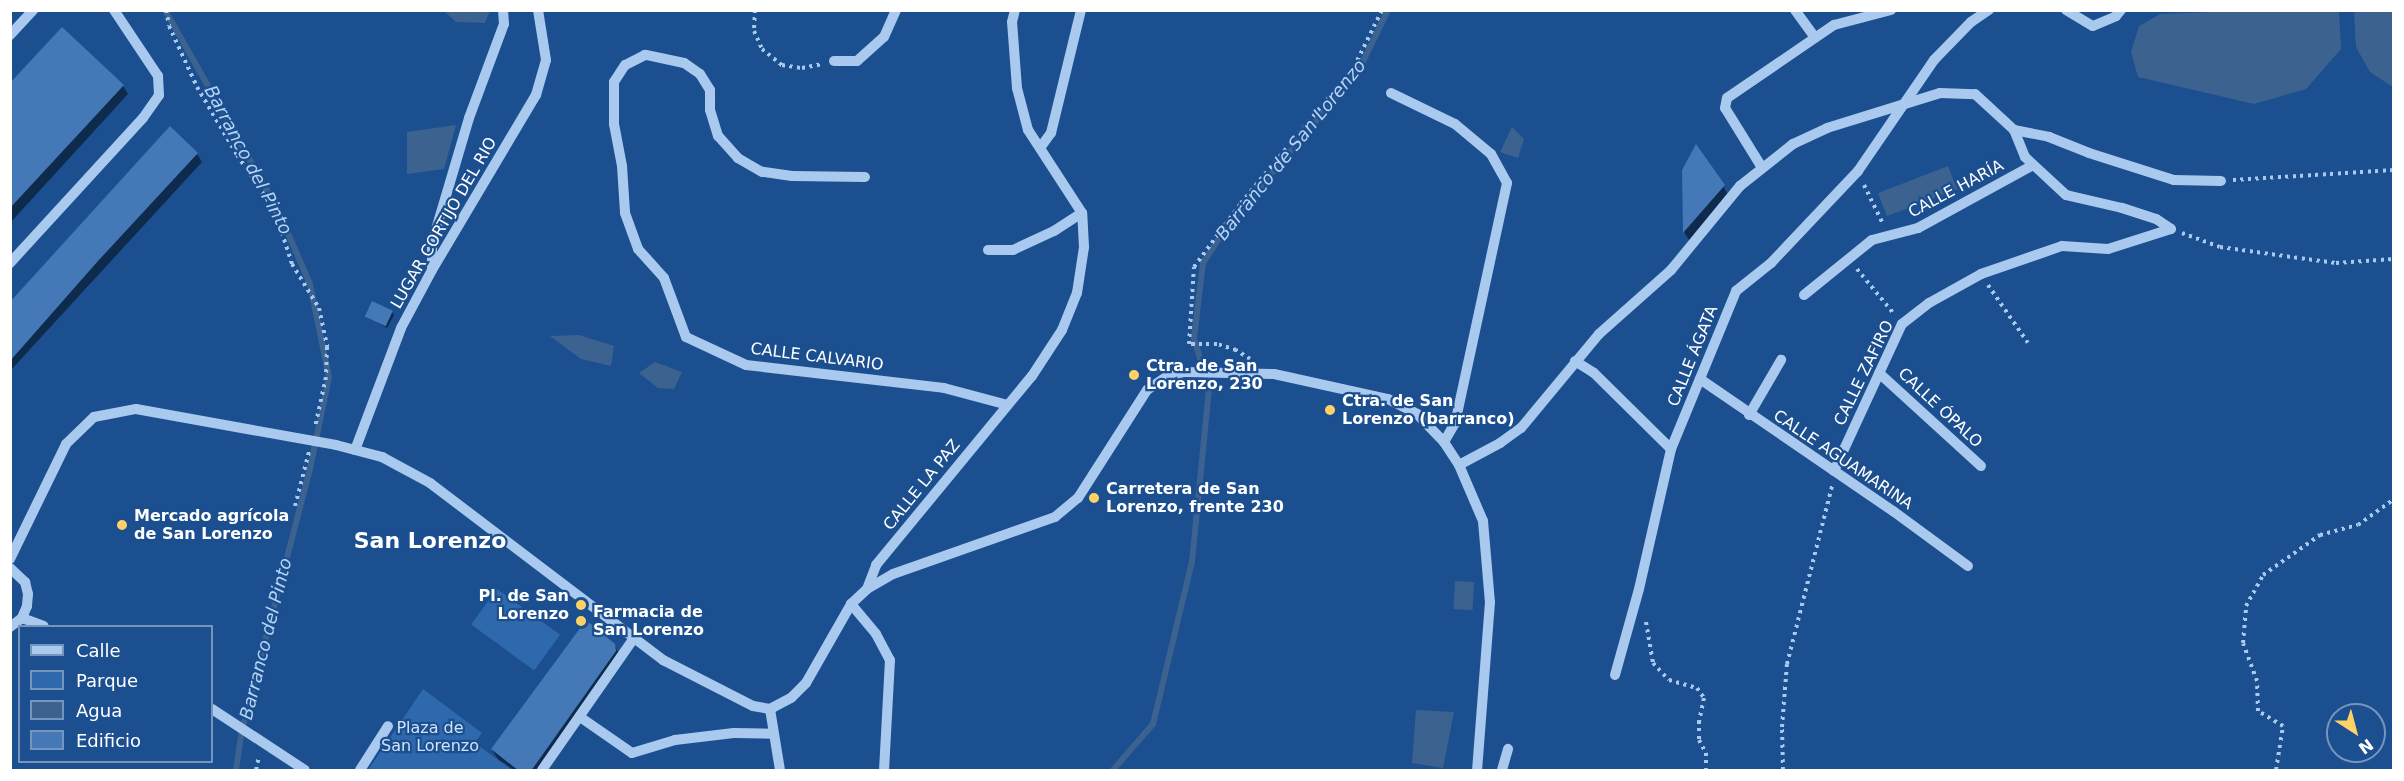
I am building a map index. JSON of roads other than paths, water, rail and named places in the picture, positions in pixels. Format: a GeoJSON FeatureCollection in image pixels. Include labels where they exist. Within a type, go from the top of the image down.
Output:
{"type":"FeatureCollection","features":[{"type":"Feature","properties":{"kind":"street"},"geometry":{"type":"LineString","coordinates":[[10,35],[33,10]]}},
{"type":"Feature","properties":{"kind":"street"},"geometry":{"type":"LineString","coordinates":[[10,263],[143,118],[159,95],[158,76],[114,10]]}},
{"type":"Feature","properties":{"kind":"street"},"geometry":{"type":"LineString","coordinates":[[432,270],[432,243],[469,118],[504,24],[503,10]]}},
{"type":"Feature","properties":{"kind":"street","name":"LUGAR CORTIJO DEL RIO"},"geometry":{"type":"LineString","coordinates":[[355,450],[401,328],[432,270],[536,95],[546,60],[538,10]]}},
{"type":"Feature","properties":{"kind":"street"},"geometry":{"type":"LineString","coordinates":[[834,61],[857,61],[884,37],[896,10]]}},
{"type":"Feature","properties":{"kind":"street"},"geometry":{"type":"LineString","coordinates":[[988,250],[1013,250],[1054,231],[1082,213],[1028,130],[1017,88],[1012,22],[1015,10]]}},
{"type":"Feature","properties":{"kind":"street"},"geometry":{"type":"LineString","coordinates":[[1040,148],[1051,133],[1081,10]]}},
{"type":"Feature","properties":{"kind":"street"},"geometry":{"type":"LineString","coordinates":[[1795,10],[1815,38]]}},
{"type":"Feature","properties":{"kind":"street"},"geometry":{"type":"LineString","coordinates":[[1761,166],[1725,108],[1727,98],[1834,25],[1891,10]]}},
{"type":"Feature","properties":{"kind":"street","name":"CALLE ÁGATA"},"geometry":{"type":"LineString","coordinates":[[1615,675],[1640,589],[1671,449],[1736,291],[1771,263],[1858,171],[1934,60],[1971,22],[1989,10]]}},
{"type":"Feature","properties":{"kind":"street"},"geometry":{"type":"LineString","coordinates":[[2066,10],[2093,26],[2116,16],[2121,10]]}},
{"type":"Feature","properties":{"kind":"street","name":"CALLE CALVARIO"},"geometry":{"type":"LineString","coordinates":[[865,177],[792,176],[762,172],[738,158],[718,136],[710,110],[710,90],[700,74],[684,63],[645,55],[625,65],[614,82],[614,124],[622,166],[625,213],[638,249],[664,278],[686,337],[746,365],[944,388],[1008,405]]}},
{"type":"Feature","properties":{"kind":"street"},"geometry":{"type":"LineString","coordinates":[[1391,93],[1455,124],[1491,154],[1507,183],[1455,423],[1444,442]]}},
{"type":"Feature","properties":{"kind":"street"},"geometry":{"type":"LineString","coordinates":[[1459,465],[1500,443],[1521,428],[1599,334],[1671,270],[1740,186],[1761,166],[1793,144],[1827,128],[1940,93],[1975,94],[2014,130],[2025,157],[2033,165]]}},
{"type":"Feature","properties":{"kind":"street"},"geometry":{"type":"LineString","coordinates":[[2014,130],[2049,137],[2088,153],[2174,180],[2221,181]]}},
{"type":"Feature","properties":{"kind":"street","name":"CALLE ZAFIRO"},"geometry":{"type":"LineString","coordinates":[[1834,471],[1902,324],[1929,303],[1981,274],[2062,246],[2108,249],[2171,229],[2156,219],[2122,208],[2066,195],[2033,165]]}},
{"type":"Feature","properties":{"kind":"street","name":"CALLE HARÍA"},"geometry":{"type":"LineString","coordinates":[[1804,295],[1872,240],[1918,228],[2033,165]]}},
{"type":"Feature","properties":{"kind":"street","name":"CALLE LA PAZ"},"geometry":{"type":"LineString","coordinates":[[867,590],[876,565],[1032,376],[1062,330],[1077,293],[1083,247],[1082,213]]}},
{"type":"Feature","properties":{"kind":"street"},"geometry":{"type":"LineString","coordinates":[[1749,415],[1781,360]]}},
{"type":"Feature","properties":{"kind":"street"},"geometry":{"type":"LineString","coordinates":[[1575,361],[1594,373],[1671,449]]}},
{"type":"Feature","properties":{"kind":"street"},"geometry":{"type":"LineString","coordinates":[[10,559],[66,444],[94,417],[136,409],[355,450],[382,458],[430,483],[663,660],[753,706],[770,709],[791,698],[806,683],[851,604],[867,590],[893,574],[1055,517],[1077,498],[1147,390],[1165,378],[1184,372],[1274,375],[1388,399],[1417,414],[1444,442],[1459,465],[1483,521],[1490,602],[1477,771]]}},
{"type":"Feature","properties":{"kind":"street","name":"CALLE ÓPALO"},"geometry":{"type":"LineString","coordinates":[[1879,373],[1981,466]]}},
{"type":"Feature","properties":{"kind":"street","name":"CALLE AGUAMARINA"},"geometry":{"type":"LineString","coordinates":[[1700,379],[1968,566]]}},
{"type":"Feature","properties":{"kind":"street"},"geometry":{"type":"LineString","coordinates":[[10,568],[25,582],[28,594],[27,606],[22,618],[10,627]]}},
{"type":"Feature","properties":{"kind":"street"},"geometry":{"type":"LineString","coordinates":[[851,604],[876,634],[891,660],[884,771]]}},
{"type":"Feature","properties":{"kind":"street"},"geometry":{"type":"LineString","coordinates":[[22,618],[39,625]]}},
{"type":"Feature","properties":{"kind":"street"},"geometry":{"type":"LineString","coordinates":[[542,771],[634,638]]}},
{"type":"Feature","properties":{"kind":"street"},"geometry":{"type":"LineString","coordinates":[[770,709],[772,734],[780,771]]}},
{"type":"Feature","properties":{"kind":"street"},"geometry":{"type":"LineString","coordinates":[[213,710],[306,771]]}},
{"type":"Feature","properties":{"kind":"street"},"geometry":{"type":"LineString","coordinates":[[580,717],[632,753],[675,740],[734,733],[772,734]]}},
{"type":"Feature","properties":{"kind":"street"},"geometry":{"type":"LineString","coordinates":[[360,771],[388,726]]}},
{"type":"Feature","properties":{"kind":"street"},"geometry":{"type":"LineString","coordinates":[[1502,771],[1508,749]]}},
{"type":"Feature","properties":{"kind":"water"},"geometry":{"type":"Polygon","coordinates":[[[2267,10],[2339,11],[2341,49],[2306,89],[2254,104],[2138,77],[2131,52],[2139,26],[2160,14],[2267,10]]]}},
{"type":"Feature","properties":{"kind":"water"},"geometry":{"type":"Polygon","coordinates":[[[2358,10],[2393,11],[2393,87],[2370,72],[2356,47],[2354,14],[2358,10]]]}},
{"type":"Feature","properties":{"kind":"water"},"geometry":{"type":"Polygon","coordinates":[[[444,11],[490,11],[485,23],[456,22],[444,11]]]}},
{"type":"Feature","properties":{"kind":"water"},"geometry":{"type":"Polygon","coordinates":[[[456,125],[444,169],[407,174],[407,132],[456,125]]]}},
{"type":"Feature","properties":{"kind":"water"},"geometry":{"type":"Polygon","coordinates":[[[1512,127],[1524,139],[1518,158],[1500,152],[1512,127]]]}},
{"type":"Feature","properties":{"kind":"water"},"geometry":{"type":"Polygon","coordinates":[[[1948,166],[1957,189],[1887,216],[1878,193],[1948,166]]]}},
{"type":"Feature","properties":{"kind":"water"},"geometry":{"type":"Polygon","coordinates":[[[579,335],[614,346],[611,366],[581,359],[550,336],[579,335]]]}},
{"type":"Feature","properties":{"kind":"water"},"geometry":{"type":"Polygon","coordinates":[[[655,362],[682,372],[674,389],[658,388],[639,373],[655,362]]]}},
{"type":"Feature","properties":{"kind":"water"},"geometry":{"type":"Polygon","coordinates":[[[1455,581],[1474,582],[1473,610],[1454,609],[1455,581]]]}},
{"type":"Feature","properties":{"kind":"water"},"geometry":{"type":"Polygon","coordinates":[[[1416,710],[1454,712],[1443,768],[1412,763],[1416,710]]]}},
{"type":"Feature","properties":{"kind":"waterway","name":"Barranco del Pinto"},"geometry":{"type":"LineString","coordinates":[[165,10],[277,208],[310,284],[329,377],[310,469],[242,730],[236,770]]}},
{"type":"Feature","properties":{"kind":"waterway","name":"Barranco de San Lorenzo"},"geometry":{"type":"LineString","coordinates":[[1113,770],[1153,724],[1192,562],[1209,389],[1194,338],[1203,263],[1228,225],[1359,70],[1388,10]]}},
{"type":"Feature","properties":{"kind":"place","name":"Ctra. de San Lorenzo, 230"},"geometry":{"type":"Point","coordinates":[1134,375]}},
{"type":"Feature","properties":{"kind":"place","name":"Ctra. de San Lorenzo (barranco)"},"geometry":{"type":"Point","coordinates":[1330,410]}},
{"type":"Feature","properties":{"kind":"place","name":"Carretera de San Lorenzo, frente 230"},"geometry":{"type":"Point","coordinates":[1094,498]}},
{"type":"Feature","properties":{"kind":"place","name":"Mercado agrícola de San Lorenzo"},"geometry":{"type":"Point","coordinates":[122,525]}},
{"type":"Feature","properties":{"kind":"place","name":"Pl. de San Lorenzo"},"geometry":{"type":"Point","coordinates":[581,605]}},
{"type":"Feature","properties":{"kind":"place","name":"Farmacia de San Lorenzo"},"geometry":{"type":"Point","coordinates":[581,621]}},
{"type":"Feature","properties":{"kind":"district","name":"San Lorenzo"},"geometry":{"type":"Point","coordinates":[430,541]}},
{"type":"Feature","properties":{"kind":"park label","name":"Plaza de San Lorenzo"},"geometry":{"type":"Point","coordinates":[430,737]}}]}
